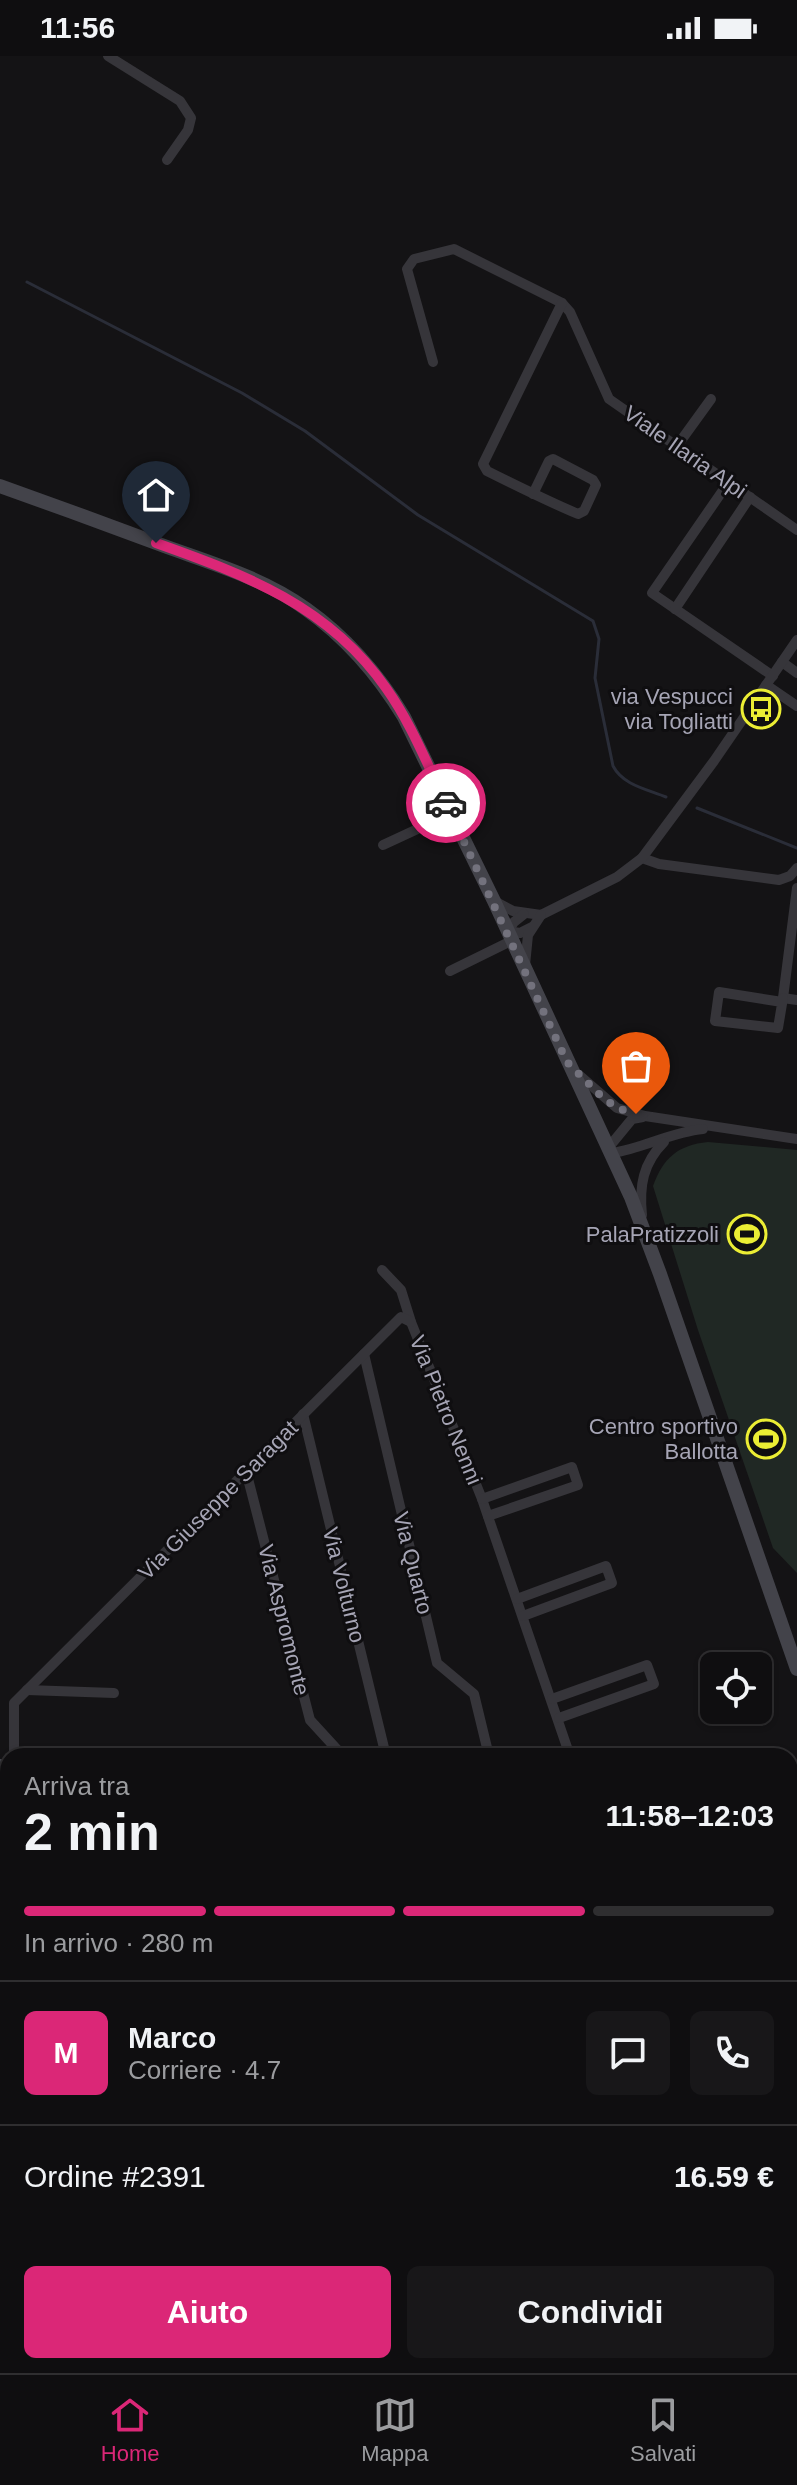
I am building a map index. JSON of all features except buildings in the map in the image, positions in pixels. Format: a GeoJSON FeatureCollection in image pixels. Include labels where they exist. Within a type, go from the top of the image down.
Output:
{"type":"FeatureCollection","features":[{"type":"Feature","properties":{"kind":"street"},"geometry":{"type":"LineString","coordinates":[[108,56],[180,101],[191,118],[188,130],[167,160]]}},
{"type":"Feature","properties":{"kind":"street"},"geometry":{"type":"LineString","coordinates":[[433,362],[407,275],[408,264],[414,259],[454,249],[562,303],[483,461],[484,468],[533,494],[578,514],[584,511],[596,485],[593,480],[553,459],[549,461],[533,494]]}},
{"type":"Feature","properties":{"kind":"street","name":"Viale Ilaria Alpi"},"geometry":{"type":"LineString","coordinates":[[562,303],[570,312],[609,399],[797,530]]}},
{"type":"Feature","properties":{"kind":"street"},"geometry":{"type":"LineString","coordinates":[[677,446],[711,399]]}},
{"type":"Feature","properties":{"kind":"street"},"geometry":{"type":"LineString","coordinates":[[728,483],[652,593],[770,680],[797,706]]}},
{"type":"Feature","properties":{"kind":"street"},"geometry":{"type":"LineString","coordinates":[[0,486],[234,571],[306,609],[349,644],[388,690],[452,813],[611,1150],[644,1233],[797,1669]]}},
{"type":"Feature","properties":{"kind":"street"},"geometry":{"type":"LineString","coordinates":[[675,609],[750,497]]}},
{"type":"Feature","properties":{"kind":"street"},"geometry":{"type":"LineString","coordinates":[[525,968],[526,943],[541,915],[617,877],[642,858],[665,830],[797,640]]}},
{"type":"Feature","properties":{"kind":"street"},"geometry":{"type":"LineString","coordinates":[[782,662],[797,673]]}},
{"type":"Feature","properties":{"kind":"street"},"geometry":{"type":"LineString","coordinates":[[383,845],[452,813]]}},
{"type":"Feature","properties":{"kind":"street"},"geometry":{"type":"LineString","coordinates":[[642,858],[659,864],[779,880],[795,870],[797,887],[782,1000],[778,1028],[715,1021],[719,992],[782,1000],[797,1000]]}},
{"type":"Feature","properties":{"kind":"street"},"geometry":{"type":"LineString","coordinates":[[494,901],[524,914],[541,915]]}},
{"type":"Feature","properties":{"kind":"street"},"geometry":{"type":"LineString","coordinates":[[510,936],[514,922],[524,914]]}},
{"type":"Feature","properties":{"kind":"street"},"geometry":{"type":"LineString","coordinates":[[450,971],[533,926]]}},
{"type":"Feature","properties":{"kind":"street"},"geometry":{"type":"LineString","coordinates":[[567,1062],[588,1085],[617,1108],[645,1116],[797,1139]]}},
{"type":"Feature","properties":{"kind":"street"},"geometry":{"type":"LineString","coordinates":[[611,1150],[632,1119],[645,1116]]}},
{"type":"Feature","properties":{"kind":"street"},"geometry":{"type":"LineString","coordinates":[[611,1150],[634,1150],[689,1130],[721,1127]]}},
{"type":"Feature","properties":{"kind":"street"},"geometry":{"type":"LineString","coordinates":[[644,1233],[640,1187],[653,1153],[667,1138]]}},
{"type":"Feature","properties":{"kind":"street","name":"Via Pietro Nenni"},"geometry":{"type":"LineString","coordinates":[[382,1270],[401,1290],[482,1499],[568,1748]]}},
{"type":"Feature","properties":{"kind":"street","name":"Via Giuseppe Saragat"},"geometry":{"type":"LineString","coordinates":[[14,1748],[14,1703],[401,1317],[411,1322]]}},
{"type":"Feature","properties":{"kind":"street","name":"Via Quarto"},"geometry":{"type":"LineString","coordinates":[[364,1354],[437,1663],[474,1694],[487,1748]]}},
{"type":"Feature","properties":{"kind":"street","name":"Via Volturno"},"geometry":{"type":"LineString","coordinates":[[303,1414],[384,1748]]}},
{"type":"Feature","properties":{"kind":"street","name":"Via Pietro Nenni"},"geometry":{"type":"LineString","coordinates":[[482,1499],[572,1467],[578,1485],[488,1516]]}},
{"type":"Feature","properties":{"kind":"street","name":"Via Aspromonte"},"geometry":{"type":"LineString","coordinates":[[246,1471],[310,1720],[336,1748]]}},
{"type":"Feature","properties":{"kind":"street"},"geometry":{"type":"LineString","coordinates":[[517,1599],[606,1566],[612,1583],[523,1616]]}},
{"type":"Feature","properties":{"kind":"street"},"geometry":{"type":"LineString","coordinates":[[552,1699],[647,1665],[654,1684],[559,1718]]}},
{"type":"Feature","properties":{"kind":"street"},"geometry":{"type":"LineString","coordinates":[[27,1690],[114,1693]]}},
{"type":"Feature","properties":{"kind":"shaded area","name":"Centro sportivo Ballotta"},"geometry":{"type":"Polygon","coordinates":[[[708,1142],[797,1150],[797,1573],[773,1548],[698,1330],[653,1186],[673,1155],[688,1146],[708,1142]]]}},
{"type":"Feature","properties":{"kind":"waterway"},"geometry":{"type":"LineString","coordinates":[[27,282],[242,393],[305,431],[418,515],[593,621],[599,639],[595,678],[613,766],[629,782],[666,797]]}},
{"type":"Feature","properties":{"kind":"waterway"},"geometry":{"type":"LineString","coordinates":[[697,808],[797,848]]}},
{"type":"Feature","properties":{"kind":"way so far"},"geometry":{"type":"LineString","coordinates":[[446,803],[567,1062],[602,1097],[617,1108],[636,1114]]}},
{"type":"Feature","properties":{"kind":"place","name":"via Vespucci via Togliatti"},"geometry":{"type":"Point","coordinates":[761,709]}},
{"type":"Feature","properties":{"kind":"place","name":"PalaPratizzoli"},"geometry":{"type":"Point","coordinates":[747,1234]}},
{"type":"Feature","properties":{"kind":"place","name":"Centro sportivo Ballotta"},"geometry":{"type":"Point","coordinates":[766,1439]}},
{"type":"Feature","properties":{"kind":"route"},"geometry":{"type":"LineString","coordinates":[[156,543],[234,571],[275,590],[306,609],[349,644],[388,690],[446,803]]}}]}
